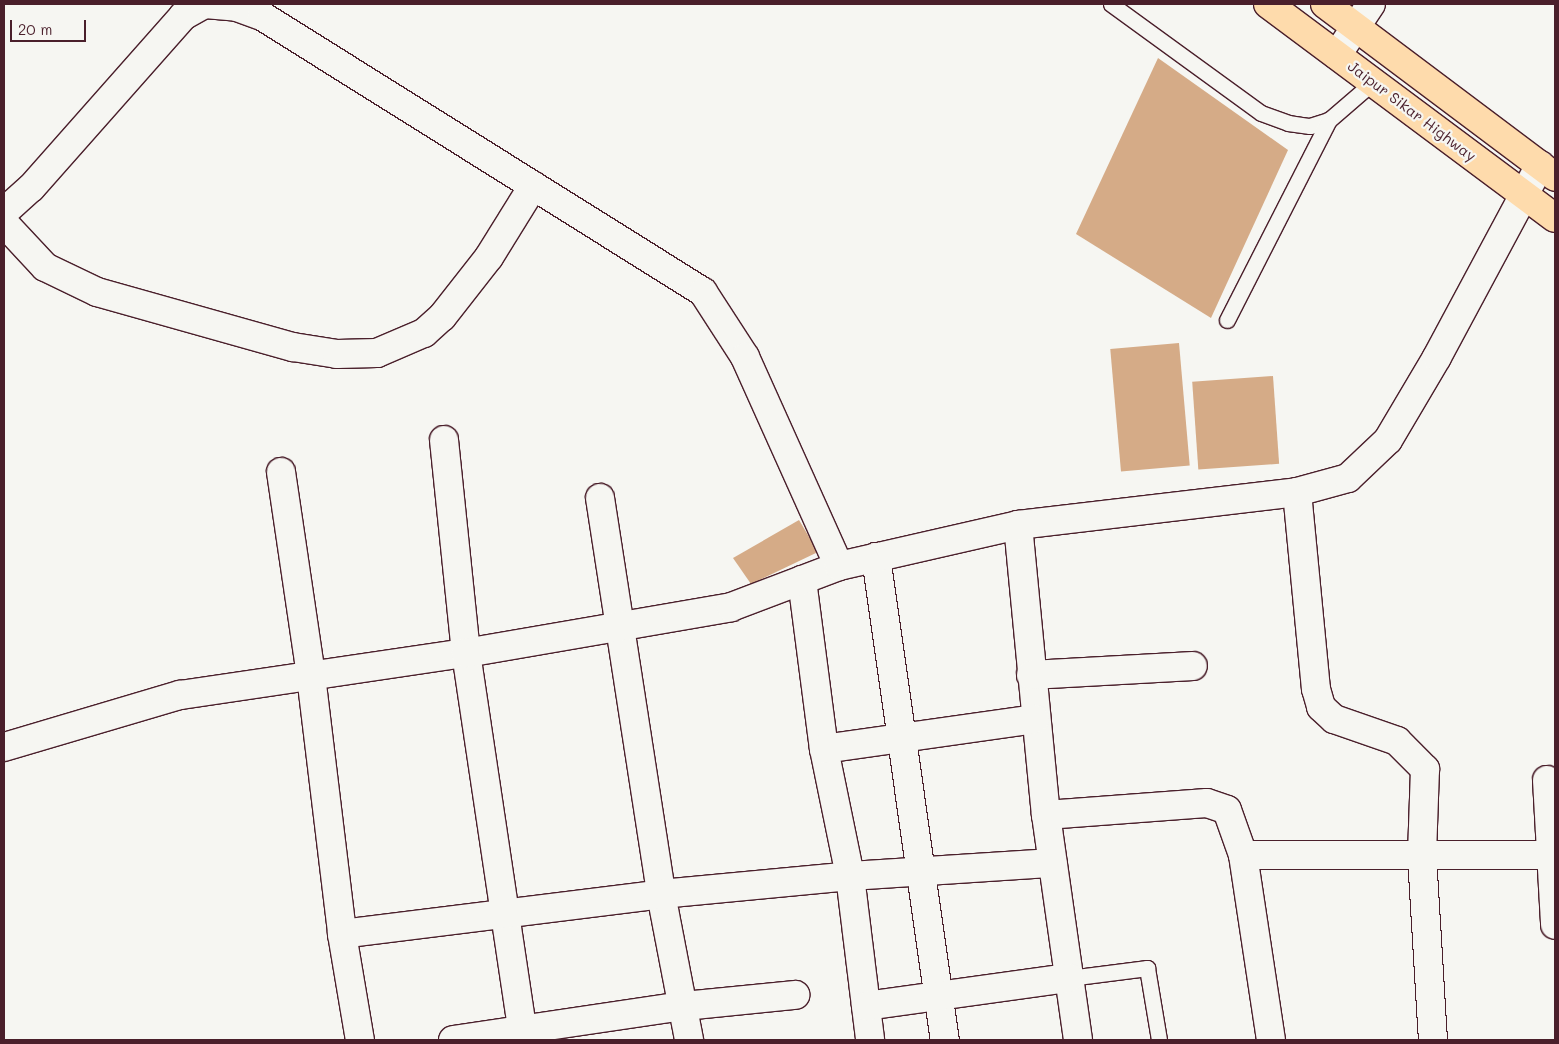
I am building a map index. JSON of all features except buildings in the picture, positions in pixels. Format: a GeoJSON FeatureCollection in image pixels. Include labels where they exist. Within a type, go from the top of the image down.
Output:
{"type":"FeatureCollection","features":[{"type":"Feature","properties":{"kind":"main road","name":"Jaipur Sikar Highway"},"geometry":{"type":"LineString","coordinates":[[1268,4],[1555,218]]}},
{"type":"Feature","properties":{"kind":"main road"},"geometry":{"type":"LineString","coordinates":[[1325,4],[1547,171]]}},
{"type":"Feature","properties":{"kind":"street"},"geometry":{"type":"LineString","coordinates":[[4,212],[31,188],[183,16],[205,4],[237,7],[262,16],[704,292],[745,357],[839,566]]}},
{"type":"Feature","properties":{"kind":"street"},"geometry":{"type":"LineString","coordinates":[[1337,55],[1357,28],[1371,4]]}},
{"type":"Feature","properties":{"kind":"street"},"geometry":{"type":"LineString","coordinates":[[4,747],[180,695],[466,654],[731,607],[839,566],[1018,525],[1296,492],[1348,478],[1372,459],[1388,440],[1438,357],[1524,194],[1547,171]]}},
{"type":"Feature","properties":{"kind":"street"},"geometry":{"type":"LineString","coordinates":[[4,223],[45,267],[97,292],[293,347],[337,354],[378,353],[424,333],[442,318],[489,257],[534,186]]}},
{"type":"Feature","properties":{"kind":"street"},"geometry":{"type":"LineString","coordinates":[[444,440],[466,654],[523,1036]]}},
{"type":"Feature","properties":{"kind":"street"},"geometry":{"type":"LineString","coordinates":[[281,472],[311,676],[342,934],[360,1040]]}},
{"type":"Feature","properties":{"kind":"street"},"geometry":{"type":"LineString","coordinates":[[1296,492],[1316,690],[1321,707],[1334,719],[1397,742],[1425,768],[1422,856],[1433,1040]]}},
{"type":"Feature","properties":{"kind":"street"},"geometry":{"type":"LineString","coordinates":[[600,498],[661,894],[689,1040]]}},
{"type":"Feature","properties":{"kind":"street"},"geometry":{"type":"LineString","coordinates":[[1018,525],[1046,815],[1078,1040]]}},
{"type":"Feature","properties":{"kind":"street"},"geometry":{"type":"LineString","coordinates":[[876,557],[945,1040]]}},
{"type":"Feature","properties":{"kind":"street"},"geometry":{"type":"LineString","coordinates":[[802,580],[824,749],[850,876],[870,1040]]}},
{"type":"Feature","properties":{"kind":"street"},"geometry":{"type":"LineString","coordinates":[[1031,675],[1194,666]]}},
{"type":"Feature","properties":{"kind":"street"},"geometry":{"type":"LineString","coordinates":[[824,749],[901,740],[1036,719]]}},
{"type":"Feature","properties":{"kind":"street"},"geometry":{"type":"LineString","coordinates":[[1547,780],[1553,855],[1555,925]]}},
{"type":"Feature","properties":{"kind":"street"},"geometry":{"type":"LineString","coordinates":[[1046,815],[1207,803],[1227,810],[1243,855],[1271,1040]]}},
{"type":"Feature","properties":{"kind":"street"},"geometry":{"type":"LineString","coordinates":[[1243,855],[1553,855]]}},
{"type":"Feature","properties":{"kind":"street"},"geometry":{"type":"LineString","coordinates":[[342,934],[661,894],[850,876],[1053,863]]}},
{"type":"Feature","properties":{"kind":"street"},"geometry":{"type":"LineString","coordinates":[[866,1006],[1069,978]]}},
{"type":"Feature","properties":{"kind":"street"},"geometry":{"type":"LineString","coordinates":[[452,1040],[523,1036],[684,1006],[795,996]]}},
{"type":"Feature","properties":{"kind":"lane"},"geometry":{"type":"LineString","coordinates":[[1111,4],[1261,113],[1310,126],[1329,120]]}},
{"type":"Feature","properties":{"kind":"lane"},"geometry":{"type":"LineString","coordinates":[[1227,320],[1329,120],[1373,82]]}},
{"type":"Feature","properties":{"kind":"lane"},"geometry":{"type":"LineString","coordinates":[[1069,978],[1147,968],[1159,1040]]}}]}
